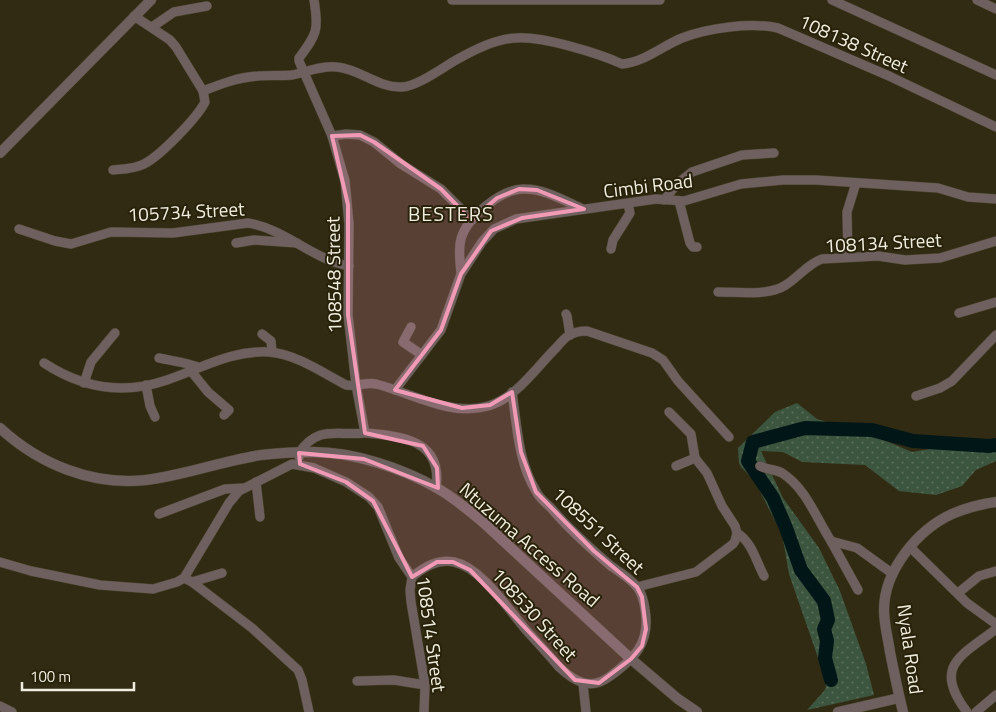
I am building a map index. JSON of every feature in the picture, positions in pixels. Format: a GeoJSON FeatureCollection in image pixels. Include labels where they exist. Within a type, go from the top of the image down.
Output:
{"type":"FeatureCollection","features":[{"type":"Feature","properties":{"kind":"street"},"geometry":{"type":"LineString","coordinates":[[1,149],[151,0]]}},
{"type":"Feature","properties":{"kind":"street","name":"108548 Street"},"geometry":{"type":"LineString","coordinates":[[314,0],[317,14],[315,37],[299,58],[303,73],[332,136],[341,165],[348,205],[348,315],[356,385],[365,433]]}},
{"type":"Feature","properties":{"kind":"street"},"geometry":{"type":"LineString","coordinates":[[452,0],[660,0]]}},
{"type":"Feature","properties":{"kind":"street"},"geometry":{"type":"LineString","coordinates":[[832,0],[996,76]]}},
{"type":"Feature","properties":{"kind":"street"},"geometry":{"type":"LineString","coordinates":[[977,0],[996,9]]}},
{"type":"Feature","properties":{"kind":"street"},"geometry":{"type":"LineString","coordinates":[[152,27],[174,12],[207,6]]}},
{"type":"Feature","properties":{"kind":"street"},"geometry":{"type":"LineString","coordinates":[[113,170],[133,168],[155,157],[202,108],[206,100],[203,91],[176,46],[152,27],[134,16]]}},
{"type":"Feature","properties":{"kind":"street","name":"108138 Street"},"geometry":{"type":"LineString","coordinates":[[203,91],[227,82],[258,76],[303,73],[322,67],[350,70],[384,85],[403,87],[491,43],[516,38],[538,40],[592,53],[621,68],[677,40],[692,35],[740,25],[769,26],[778,28],[889,76],[996,127]]}},
{"type":"Feature","properties":{"kind":"street"},"geometry":{"type":"LineString","coordinates":[[332,136],[360,135],[374,142],[401,164],[441,189],[472,220]]}},
{"type":"Feature","properties":{"kind":"street"},"geometry":{"type":"LineString","coordinates":[[664,200],[677,184],[692,172],[742,156],[774,153]]}},
{"type":"Feature","properties":{"kind":"street","name":"Cimbi Road"},"geometry":{"type":"LineString","coordinates":[[395,390],[443,327],[461,274],[491,231],[502,224],[522,218],[656,199],[690,200],[710,192],[745,183],[808,180],[938,188],[968,198],[996,199]]}},
{"type":"Feature","properties":{"kind":"street"},"geometry":{"type":"LineString","coordinates":[[848,257],[847,212],[856,183]]}},
{"type":"Feature","properties":{"kind":"street"},"geometry":{"type":"LineString","coordinates":[[461,274],[460,249],[464,231],[472,220],[497,198],[510,191],[519,189],[537,190],[584,209]]}},
{"type":"Feature","properties":{"kind":"street"},"geometry":{"type":"LineString","coordinates":[[679,201],[690,243],[693,247],[697,248]]}},
{"type":"Feature","properties":{"kind":"street"},"geometry":{"type":"LineString","coordinates":[[611,249],[613,240],[629,215],[628,204]]}},
{"type":"Feature","properties":{"kind":"street","name":"105734 Street"},"geometry":{"type":"LineString","coordinates":[[19,228],[60,243],[71,244],[111,232],[173,232],[248,223],[257,224],[280,232],[326,260],[349,266]]}},
{"type":"Feature","properties":{"kind":"street"},"geometry":{"type":"LineString","coordinates":[[236,243],[254,240],[297,243]]}},
{"type":"Feature","properties":{"kind":"street","name":"108134 Street"},"geometry":{"type":"LineString","coordinates":[[718,292],[776,290],[788,284],[814,262],[822,260],[878,256],[905,260],[940,258],[996,241]]}},
{"type":"Feature","properties":{"kind":"street"},"geometry":{"type":"LineString","coordinates":[[959,313],[996,302]]}},
{"type":"Feature","properties":{"kind":"street"},"geometry":{"type":"LineString","coordinates":[[566,314],[568,316],[570,335]]}},
{"type":"Feature","properties":{"kind":"street"},"geometry":{"type":"LineString","coordinates":[[411,327],[403,342],[422,355]]}},
{"type":"Feature","properties":{"kind":"street"},"geometry":{"type":"LineString","coordinates":[[44,364],[66,377],[84,383],[118,388],[168,380],[233,355],[250,352],[272,352],[314,366],[346,385],[375,384],[429,402],[462,408],[490,405],[512,392],[570,335],[587,331],[655,354],[663,360],[678,381],[729,438]]}},
{"type":"Feature","properties":{"kind":"street"},"geometry":{"type":"LineString","coordinates":[[84,383],[91,362],[115,333]]}},
{"type":"Feature","properties":{"kind":"street"},"geometry":{"type":"LineString","coordinates":[[262,334],[271,340],[272,352]]}},
{"type":"Feature","properties":{"kind":"street"},"geometry":{"type":"LineString","coordinates":[[916,396],[940,388],[952,381],[996,335]]}},
{"type":"Feature","properties":{"kind":"street"},"geometry":{"type":"LineString","coordinates":[[159,358],[184,362],[195,369],[208,392],[227,413]]}},
{"type":"Feature","properties":{"kind":"street"},"geometry":{"type":"LineString","coordinates":[[146,385],[150,406],[155,417]]}},
{"type":"Feature","properties":{"kind":"street","name":"108551 Street"},"geometry":{"type":"LineString","coordinates":[[512,392],[521,452],[536,492],[594,551],[637,587],[645,605],[647,619],[642,646],[632,660]]}},
{"type":"Feature","properties":{"kind":"street"},"geometry":{"type":"LineString","coordinates":[[669,412],[691,434],[695,458],[707,473],[722,506],[737,533],[752,550],[764,576]]}},
{"type":"Feature","properties":{"kind":"street","name":"Ntuzuma Access Road"},"geometry":{"type":"LineString","coordinates":[[0,428],[23,447],[49,463],[87,476],[113,480],[146,480],[261,455],[299,452],[338,454],[364,459],[415,477],[463,506],[485,524],[632,660],[678,699],[697,712]]}},
{"type":"Feature","properties":{"kind":"street"},"geometry":{"type":"LineString","coordinates":[[188,580],[229,503],[239,491],[292,464],[300,464],[299,452],[309,440],[318,434],[365,433],[408,440],[423,446],[431,455],[437,468],[436,488]]}},
{"type":"Feature","properties":{"kind":"street"},"geometry":{"type":"LineString","coordinates":[[676,466],[695,458]]}},
{"type":"Feature","properties":{"kind":"street","name":"108514 Street"},"geometry":{"type":"LineString","coordinates":[[300,464],[346,482],[373,500],[378,507],[399,558],[412,577],[411,602],[424,685],[424,712]]}},
{"type":"Feature","properties":{"kind":"street"},"geometry":{"type":"LineString","coordinates":[[760,466],[780,472],[794,484],[810,504],[858,590]]}},
{"type":"Feature","properties":{"kind":"street"},"geometry":{"type":"LineString","coordinates":[[256,482],[260,517]]}},
{"type":"Feature","properties":{"kind":"street"},"geometry":{"type":"LineString","coordinates":[[159,514],[225,488],[244,488]]}},
{"type":"Feature","properties":{"kind":"street","name":"Nyala Road"},"geometry":{"type":"LineString","coordinates":[[903,712],[884,609],[886,593],[893,574],[910,547],[931,527],[951,514],[973,506],[996,502]]}},
{"type":"Feature","properties":{"kind":"street"},"geometry":{"type":"LineString","coordinates":[[637,587],[696,572],[732,544],[737,533]]}},
{"type":"Feature","properties":{"kind":"street"},"geometry":{"type":"LineString","coordinates":[[831,540],[857,548],[893,574]]}},
{"type":"Feature","properties":{"kind":"street"},"geometry":{"type":"LineString","coordinates":[[910,547],[978,612],[996,624]]}},
{"type":"Feature","properties":{"kind":"street"},"geometry":{"type":"LineString","coordinates":[[0,562],[31,571],[107,586],[153,589],[222,573]]}},
{"type":"Feature","properties":{"kind":"street","name":"108530 Street"},"geometry":{"type":"LineString","coordinates":[[412,577],[426,566],[437,562],[453,562],[470,570],[489,586],[559,667],[583,684],[599,683],[632,660]]}},
{"type":"Feature","properties":{"kind":"street"},"geometry":{"type":"LineString","coordinates":[[958,593],[979,576],[996,571]]}},
{"type":"Feature","properties":{"kind":"street"},"geometry":{"type":"LineString","coordinates":[[188,580],[252,628],[298,670],[309,712]]}},
{"type":"Feature","properties":{"kind":"street"},"geometry":{"type":"LineString","coordinates":[[967,712],[955,693],[951,677],[952,668],[958,658],[996,629]]}},
{"type":"Feature","properties":{"kind":"street"},"geometry":{"type":"LineString","coordinates":[[357,681],[394,680],[424,685]]}},
{"type":"Feature","properties":{"kind":"street"},"geometry":{"type":"LineString","coordinates":[[583,684],[586,712]]}},
{"type":"Feature","properties":{"kind":"street"},"geometry":{"type":"LineString","coordinates":[[976,712],[996,695]]}},
{"type":"Feature","properties":{"kind":"street"},"geometry":{"type":"LineString","coordinates":[[838,712],[899,698]]}},
{"type":"Feature","properties":{"kind":"street"},"geometry":{"type":"LineString","coordinates":[[0,706],[12,712]]}},
{"type":"Feature","properties":{"kind":"street"},"geometry":{"type":"LineString","coordinates":[[858,708],[872,712]]}},
{"type":"Feature","properties":{"kind":"highlighted area"},"geometry":{"type":"Polygon","coordinates":[[[360,135],[374,142],[441,189],[471,220],[497,198],[519,189],[537,190],[584,209],[522,218],[491,231],[461,274],[441,330],[395,390],[462,408],[490,405],[512,392],[521,452],[536,492],[594,551],[637,587],[642,597],[646,629],[642,646],[631,659],[599,683],[575,680],[470,570],[453,562],[437,562],[412,577],[373,501],[346,482],[300,464],[299,453],[364,459],[438,488],[437,468],[423,446],[365,433],[348,315],[348,205],[332,136],[360,135]]]}},
{"type":"Feature","properties":{"kind":"green space"},"geometry":{"type":"Polygon","coordinates":[[[797,403],[817,419],[874,436],[912,452],[996,438],[996,461],[976,470],[962,486],[936,495],[899,491],[865,465],[802,462],[783,452],[761,451],[783,498],[819,548],[840,591],[866,664],[874,695],[807,710],[826,687],[824,675],[789,574],[782,534],[754,480],[741,467],[738,448],[775,412],[797,403]]]}},
{"type":"Feature","properties":{"kind":"waterway"},"geometry":{"type":"LineString","coordinates":[[831,680],[825,658],[827,641],[824,629],[828,620],[824,601],[801,570],[773,498],[748,461],[753,442],[805,428],[872,430],[913,441],[996,445]]}},
{"type":"Feature","properties":{"kind":"district","name":"BESTERS"},"geometry":{"type":"Point","coordinates":[451,213]}}]}
